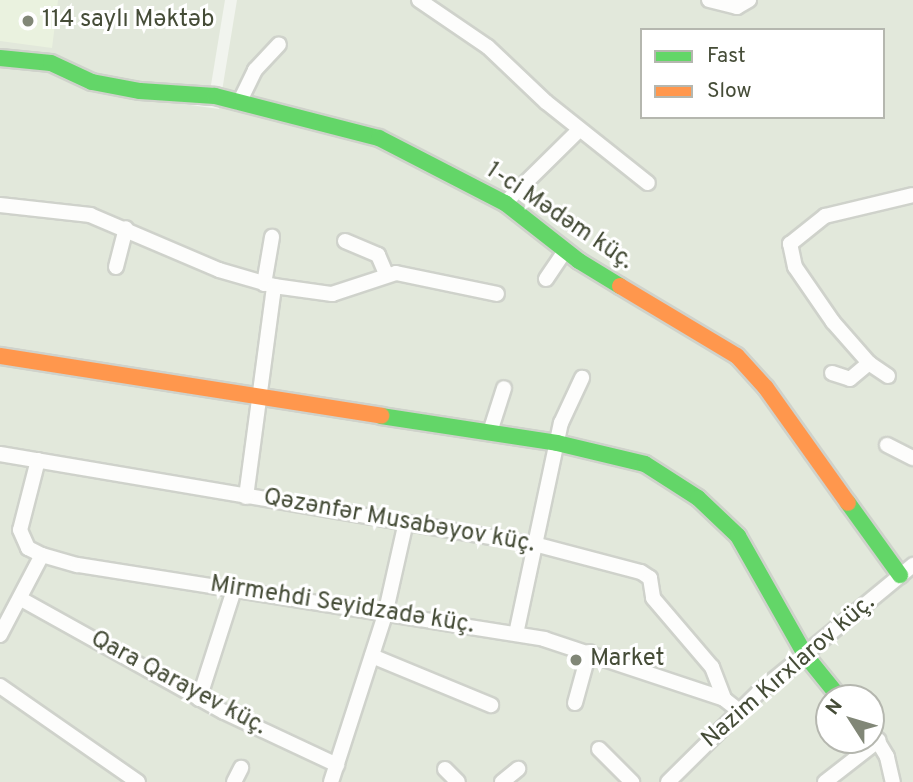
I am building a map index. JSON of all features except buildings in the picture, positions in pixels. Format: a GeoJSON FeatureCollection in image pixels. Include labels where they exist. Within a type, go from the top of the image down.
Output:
{"type":"FeatureCollection","features":[{"type":"Feature","properties":{"kind":"street"},"geometry":{"type":"LineString","coordinates":[[419,0],[488,47],[579,130],[616,154],[648,183]]}},
{"type":"Feature","properties":{"kind":"street"},"geometry":{"type":"LineString","coordinates":[[709,0],[737,7],[749,0]]}},
{"type":"Feature","properties":{"kind":"street"},"geometry":{"type":"LineString","coordinates":[[239,103],[255,70],[279,44]]}},
{"type":"Feature","properties":{"kind":"street","name":"1-ci Mədəm küç."},"geometry":{"type":"LineString","coordinates":[[0,58],[51,63],[92,82],[140,91],[215,96],[379,138],[505,203],[565,251],[737,356],[766,388],[909,570]]}},
{"type":"Feature","properties":{"kind":"street"},"geometry":{"type":"LineString","coordinates":[[505,203],[579,130]]}},
{"type":"Feature","properties":{"kind":"street"},"geometry":{"type":"LineString","coordinates":[[888,376],[869,363],[833,322],[790,254],[790,244],[800,233],[825,216],[913,195]]}},
{"type":"Feature","properties":{"kind":"street"},"geometry":{"type":"LineString","coordinates":[[0,205],[76,211],[126,228],[219,270],[269,285],[332,293],[386,274],[425,277],[498,294]]}},
{"type":"Feature","properties":{"kind":"street"},"geometry":{"type":"LineString","coordinates":[[116,267],[126,228]]}},
{"type":"Feature","properties":{"kind":"street"},"geometry":{"type":"LineString","coordinates":[[246,497],[259,395],[272,237]]}},
{"type":"Feature","properties":{"kind":"street"},"geometry":{"type":"LineString","coordinates":[[345,241],[377,255],[386,274]]}},
{"type":"Feature","properties":{"kind":"street"},"geometry":{"type":"LineString","coordinates":[[546,279],[565,251]]}},
{"type":"Feature","properties":{"kind":"street"},"geometry":{"type":"LineString","coordinates":[[0,356],[557,443],[645,464],[698,498],[738,536],[758,564],[806,656],[829,684]]}},
{"type":"Feature","properties":{"kind":"street"},"geometry":{"type":"LineString","coordinates":[[832,373],[850,379],[869,363]]}},
{"type":"Feature","properties":{"kind":"street"},"geometry":{"type":"LineString","coordinates":[[516,634],[538,545],[557,443],[582,378]]}},
{"type":"Feature","properties":{"kind":"street"},"geometry":{"type":"LineString","coordinates":[[490,432],[504,388]]}},
{"type":"Feature","properties":{"kind":"street"},"geometry":{"type":"LineString","coordinates":[[887,445],[913,458]]}},
{"type":"Feature","properties":{"kind":"street","name":"Qəzənfər Musabəyov küç."},"geometry":{"type":"LineString","coordinates":[[0,454],[538,545],[646,574],[653,597],[712,667],[724,699]]}},
{"type":"Feature","properties":{"kind":"street"},"geometry":{"type":"LineString","coordinates":[[0,635],[42,555],[28,548],[20,530],[38,460]]}},
{"type":"Feature","properties":{"kind":"street"},"geometry":{"type":"LineString","coordinates":[[331,782],[385,615],[406,522]]}},
{"type":"Feature","properties":{"kind":"street","name":"Mirmehdi Seyidzadə küç."},"geometry":{"type":"LineString","coordinates":[[42,555],[234,590],[516,634],[589,652],[724,699],[738,710]]}},
{"type":"Feature","properties":{"kind":"street","name":"Nazim Kırxlarov küç."},"geometry":{"type":"LineString","coordinates":[[668,782],[738,710],[909,570]]}},
{"type":"Feature","properties":{"kind":"street"},"geometry":{"type":"LineString","coordinates":[[199,699],[234,590]]}},
{"type":"Feature","properties":{"kind":"street","name":"Qara Qarayev küç."},"geometry":{"type":"LineString","coordinates":[[21,599],[199,699],[337,765]]}},
{"type":"Feature","properties":{"kind":"street"},"geometry":{"type":"LineString","coordinates":[[575,703],[589,652]]}},
{"type":"Feature","properties":{"kind":"street"},"geometry":{"type":"LineString","coordinates":[[372,656],[491,705]]}},
{"type":"Feature","properties":{"kind":"street"},"geometry":{"type":"LineString","coordinates":[[0,686],[138,782]]}},
{"type":"Feature","properties":{"kind":"street"},"geometry":{"type":"LineString","coordinates":[[598,749],[632,782]]}},
{"type":"Feature","properties":{"kind":"street"},"geometry":{"type":"LineString","coordinates":[[825,782],[855,754]]}},
{"type":"Feature","properties":{"kind":"street"},"geometry":{"type":"LineString","coordinates":[[882,754],[893,782]]}},
{"type":"Feature","properties":{"kind":"street"},"geometry":{"type":"LineString","coordinates":[[234,782],[241,768]]}},
{"type":"Feature","properties":{"kind":"street"},"geometry":{"type":"LineString","coordinates":[[445,769],[458,782]]}},
{"type":"Feature","properties":{"kind":"street"},"geometry":{"type":"LineString","coordinates":[[502,782],[518,769]]}},
{"type":"Feature","properties":{"kind":"shaded area"},"geometry":{"type":"Polygon","coordinates":[[[0,0],[225,0],[210,91],[103,79],[0,51],[0,0]]]}},
{"type":"Feature","properties":{"kind":"shaded area","name":"114 saylı Məktəb"},"geometry":{"type":"Polygon","coordinates":[[[0,0],[58,0],[52,48],[0,41],[0,0]]]}},
{"type":"Feature","properties":{"kind":"shaded area"},"geometry":{"type":"Polygon","coordinates":[[[237,0],[913,0],[913,782],[0,782],[0,66],[52,73],[97,92],[219,109],[237,0]]]}},
{"type":"Feature","properties":{"kind":"traffic: fast"},"geometry":{"type":"LineString","coordinates":[[0,58],[51,63],[92,82],[140,91],[215,96],[379,138],[505,203],[579,261],[620,286]]}},
{"type":"Feature","properties":{"kind":"traffic: fast"},"geometry":{"type":"LineString","coordinates":[[381,416],[557,443],[645,464],[698,498],[738,536],[806,656],[829,684]]}},
{"type":"Feature","properties":{"kind":"traffic: fast"},"geometry":{"type":"LineString","coordinates":[[848,503],[900,575]]}},
{"type":"Feature","properties":{"kind":"traffic: slow"},"geometry":{"type":"LineString","coordinates":[[620,286],[737,356],[766,388],[848,503]]}},
{"type":"Feature","properties":{"kind":"traffic: slow"},"geometry":{"type":"LineString","coordinates":[[0,356],[381,416]]}},
{"type":"Feature","properties":{"kind":"place","name":"114 saylı Məktəb"},"geometry":{"type":"Point","coordinates":[28,21]}},
{"type":"Feature","properties":{"kind":"place","name":"Market"},"geometry":{"type":"Point","coordinates":[576,660]}}]}
